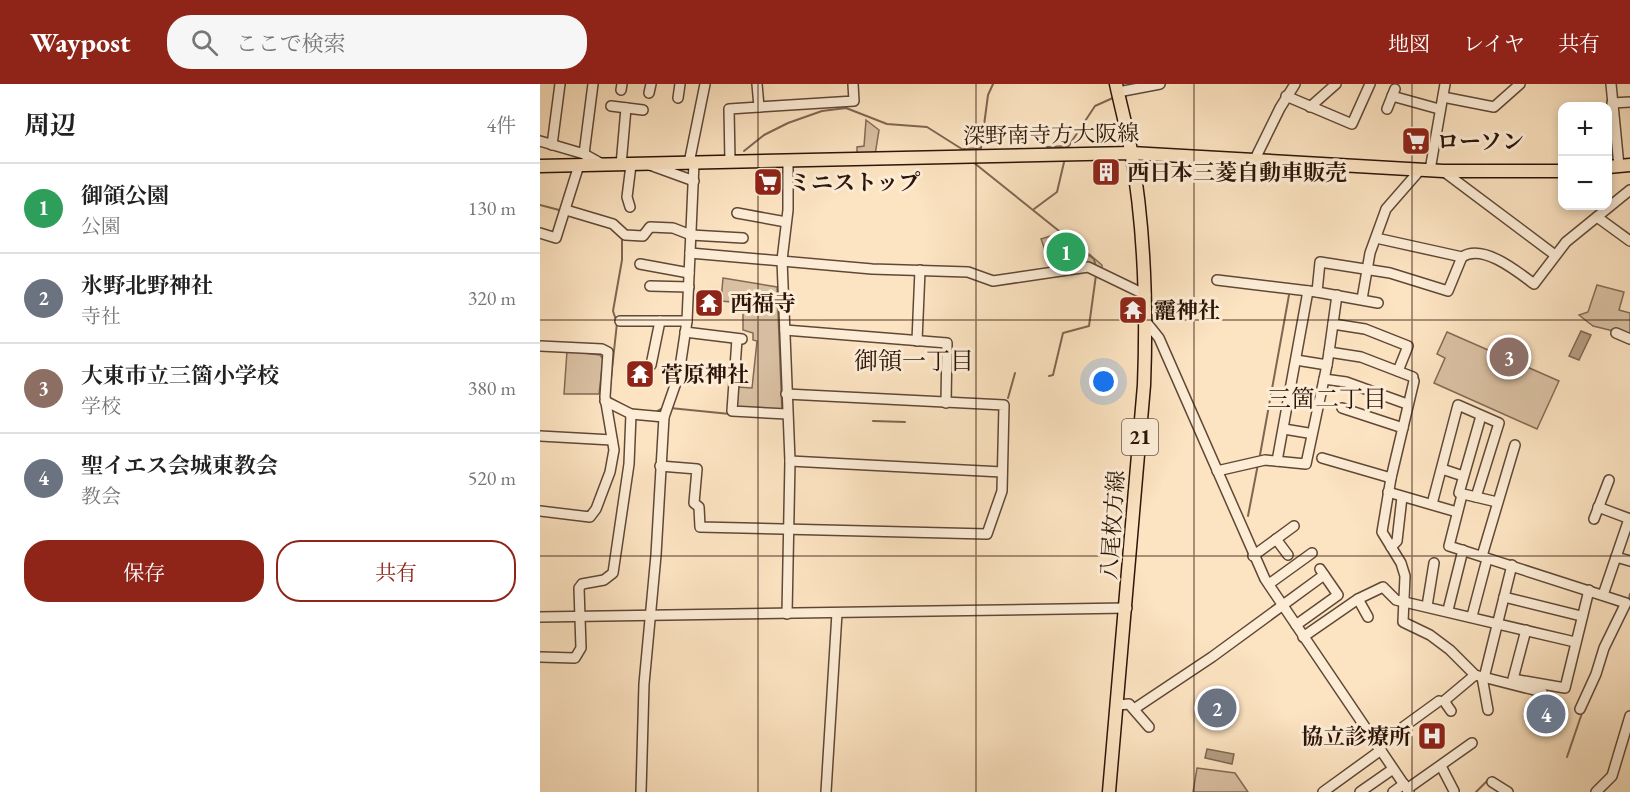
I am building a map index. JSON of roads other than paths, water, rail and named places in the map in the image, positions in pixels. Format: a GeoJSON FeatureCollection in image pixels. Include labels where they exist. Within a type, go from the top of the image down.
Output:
{"type":"FeatureCollection","features":[{"type":"Feature","properties":{"kind":"main road","name":"八尾枚方線"},"geometry":{"type":"LineString","coordinates":[[1109,792],[1126,608],[1147,323],[1131,153],[1117,88]]}},
{"type":"Feature","properties":{"kind":"main road","name":"深野南寺方大阪線"},"geometry":{"type":"LineString","coordinates":[[540,166],[581,159],[605,166],[1131,153],[1431,170],[1558,171]]}},
{"type":"Feature","properties":{"kind":"street"},"geometry":{"type":"LineString","coordinates":[[552,145],[560,84]]}},
{"type":"Feature","properties":{"kind":"street"},"geometry":{"type":"LineString","coordinates":[[540,233],[556,238],[566,210],[581,159],[592,84]]}},
{"type":"Feature","properties":{"kind":"street"},"geometry":{"type":"LineString","coordinates":[[678,98],[680,84]]}},
{"type":"Feature","properties":{"kind":"street"},"geometry":{"type":"LineString","coordinates":[[641,792],[644,684],[651,614],[660,466],[666,411],[679,374],[687,321],[694,181],[692,163],[705,84]]}},
{"type":"Feature","properties":{"kind":"street"},"geometry":{"type":"LineString","coordinates":[[758,84],[759,107]]}},
{"type":"Feature","properties":{"kind":"street"},"geometry":{"type":"LineString","coordinates":[[730,162],[729,109],[854,101],[853,84]]}},
{"type":"Feature","properties":{"kind":"street"},"geometry":{"type":"LineString","coordinates":[[1117,88],[1160,84]]}},
{"type":"Feature","properties":{"kind":"street"},"geometry":{"type":"LineString","coordinates":[[1255,159],[1295,84]]}},
{"type":"Feature","properties":{"kind":"street"},"geometry":{"type":"LineString","coordinates":[[1310,107],[1336,84]]}},
{"type":"Feature","properties":{"kind":"street"},"geometry":{"type":"LineString","coordinates":[[1287,96],[1352,124],[1370,84]]}},
{"type":"Feature","properties":{"kind":"street"},"geometry":{"type":"LineString","coordinates":[[1362,299],[1371,253],[1386,209],[1431,170],[1439,109],[1445,84]]}},
{"type":"Feature","properties":{"kind":"street"},"geometry":{"type":"LineString","coordinates":[[1443,97],[1494,107],[1520,84]]}},
{"type":"Feature","properties":{"kind":"street"},"geometry":{"type":"LineString","coordinates":[[1611,84],[1612,102]]}},
{"type":"Feature","properties":{"kind":"street"},"geometry":{"type":"LineString","coordinates":[[1386,109],[1393,93],[1439,109]]}},
{"type":"Feature","properties":{"kind":"street"},"geometry":{"type":"LineString","coordinates":[[1619,166],[1612,103],[1630,102]]}},
{"type":"Feature","properties":{"kind":"street"},"geometry":{"type":"LineString","coordinates":[[611,106],[643,110]]}},
{"type":"Feature","properties":{"kind":"street"},"geometry":{"type":"LineString","coordinates":[[626,108],[627,197],[630,207]]}},
{"type":"Feature","properties":{"kind":"street"},"geometry":{"type":"LineString","coordinates":[[540,141],[581,159]]}},
{"type":"Feature","properties":{"kind":"street"},"geometry":{"type":"LineString","coordinates":[[787,614],[790,461],[782,260],[788,161]]}},
{"type":"Feature","properties":{"kind":"street"},"geometry":{"type":"LineString","coordinates":[[648,165],[694,181]]}},
{"type":"Feature","properties":{"kind":"street"},"geometry":{"type":"LineString","coordinates":[[1431,170],[1555,255]]}},
{"type":"Feature","properties":{"kind":"street"},"geometry":{"type":"LineString","coordinates":[[1376,238],[1462,257],[1469,254],[1497,258],[1534,284],[1566,242],[1628,194]]}},
{"type":"Feature","properties":{"kind":"street"},"geometry":{"type":"LineString","coordinates":[[566,210],[613,224],[625,235],[643,236],[650,227],[661,227],[691,235],[744,238]]}},
{"type":"Feature","properties":{"kind":"street"},"geometry":{"type":"LineString","coordinates":[[737,213],[786,222]]}},
{"type":"Feature","properties":{"kind":"street"},"geometry":{"type":"LineString","coordinates":[[1598,217],[1630,241]]}},
{"type":"Feature","properties":{"kind":"street"},"geometry":{"type":"LineString","coordinates":[[690,253],[872,269],[968,272],[993,282],[1088,267],[1146,295]]}},
{"type":"Feature","properties":{"kind":"street"},"geometry":{"type":"LineString","coordinates":[[1277,461],[1296,360],[1320,262],[1390,273],[1448,291],[1462,257]]}},
{"type":"Feature","properties":{"kind":"street"},"geometry":{"type":"LineString","coordinates":[[640,264],[689,273]]}},
{"type":"Feature","properties":{"kind":"street"},"geometry":{"type":"LineString","coordinates":[[917,341],[920,270]]}},
{"type":"Feature","properties":{"kind":"street"},"geometry":{"type":"LineString","coordinates":[[1217,280],[1312,291],[1378,303]]}},
{"type":"Feature","properties":{"kind":"street"},"geometry":{"type":"LineString","coordinates":[[650,286],[689,287]]}},
{"type":"Feature","properties":{"kind":"street"},"geometry":{"type":"LineString","coordinates":[[1217,471],[1265,459],[1306,464],[1327,364],[1337,295]]}},
{"type":"Feature","properties":{"kind":"street"},"geometry":{"type":"LineString","coordinates":[[620,321],[687,321]]}},
{"type":"Feature","properties":{"kind":"street"},"geometry":{"type":"LineString","coordinates":[[651,365],[660,321]]}},
{"type":"Feature","properties":{"kind":"street"},"geometry":{"type":"LineString","coordinates":[[1147,323],[1159,338],[1253,556],[1303,637],[1407,788]]}},
{"type":"Feature","properties":{"kind":"street"},"geometry":{"type":"LineString","coordinates":[[1333,324],[1365,329],[1408,346],[1398,371]]}},
{"type":"Feature","properties":{"kind":"street"},"geometry":{"type":"LineString","coordinates":[[785,330],[947,343],[946,403]]}},
{"type":"Feature","properties":{"kind":"street"},"geometry":{"type":"LineString","coordinates":[[685,332],[739,339],[732,411],[787,414]]}},
{"type":"Feature","properties":{"kind":"street"},"geometry":{"type":"LineString","coordinates":[[1616,333],[1630,339]]}},
{"type":"Feature","properties":{"kind":"street"},"geometry":{"type":"LineString","coordinates":[[540,346],[602,349],[608,352],[605,401],[614,450],[610,472],[591,517],[540,511]]}},
{"type":"Feature","properties":{"kind":"street"},"geometry":{"type":"LineString","coordinates":[[1329,352],[1360,357],[1413,379],[1388,492],[1382,532],[1401,563],[1405,576],[1406,590],[1402,601],[1403,622],[1430,635],[1480,677],[1542,692]]}},
{"type":"Feature","properties":{"kind":"street"},"geometry":{"type":"LineString","coordinates":[[1296,360],[1327,364]]}},
{"type":"Feature","properties":{"kind":"street"},"geometry":{"type":"LineString","coordinates":[[1324,379],[1346,382],[1407,404]]}},
{"type":"Feature","properties":{"kind":"street"},"geometry":{"type":"LineString","coordinates":[[660,466],[696,469],[694,503],[699,507],[700,527],[790,531],[987,534],[1002,491],[1004,405],[786,394]]}},
{"type":"Feature","properties":{"kind":"street"},"geometry":{"type":"LineString","coordinates":[[1289,400],[1312,404]]}},
{"type":"Feature","properties":{"kind":"street"},"geometry":{"type":"LineString","coordinates":[[605,401],[631,414],[666,411]]}},
{"type":"Feature","properties":{"kind":"street"},"geometry":{"type":"LineString","coordinates":[[1432,504],[1458,405],[1499,423],[1476,497]]}},
{"type":"Feature","properties":{"kind":"street"},"geometry":{"type":"LineString","coordinates":[[1348,408],[1403,428]]}},
{"type":"Feature","properties":{"kind":"street"},"geometry":{"type":"LineString","coordinates":[[540,657],[575,658],[581,648],[579,594],[582,584],[604,580],[612,573],[629,464],[631,414]]}},
{"type":"Feature","properties":{"kind":"street"},"geometry":{"type":"LineString","coordinates":[[1481,416],[1463,476],[1459,493],[1462,495],[1449,546],[1463,553],[1626,603],[1604,648],[1596,674],[1580,709]]}},
{"type":"Feature","properties":{"kind":"street"},"geometry":{"type":"LineString","coordinates":[[1284,429],[1308,433]]}},
{"type":"Feature","properties":{"kind":"street"},"geometry":{"type":"LineString","coordinates":[[540,436],[612,440]]}},
{"type":"Feature","properties":{"kind":"street"},"geometry":{"type":"LineString","coordinates":[[1472,616],[1497,502],[1515,445]]}},
{"type":"Feature","properties":{"kind":"street"},"geometry":{"type":"LineString","coordinates":[[1322,458],[1338,458],[1375,470],[1391,478]]}},
{"type":"Feature","properties":{"kind":"street"},"geometry":{"type":"LineString","coordinates":[[790,461],[1002,472]]}},
{"type":"Feature","properties":{"kind":"street"},"geometry":{"type":"LineString","coordinates":[[1442,469],[1463,476]]}},
{"type":"Feature","properties":{"kind":"street"},"geometry":{"type":"LineString","coordinates":[[1594,519],[1609,480]]}},
{"type":"Feature","properties":{"kind":"street"},"geometry":{"type":"LineString","coordinates":[[1388,492],[1457,512]]}},
{"type":"Feature","properties":{"kind":"street"},"geometry":{"type":"LineString","coordinates":[[1462,495],[1497,502]]}},
{"type":"Feature","properties":{"kind":"street"},"geometry":{"type":"LineString","coordinates":[[1391,547],[1397,541],[1402,497]]}},
{"type":"Feature","properties":{"kind":"street"},"geometry":{"type":"LineString","coordinates":[[1598,507],[1630,519],[1603,595]]}},
{"type":"Feature","properties":{"kind":"street"},"geometry":{"type":"LineString","coordinates":[[1253,556],[1294,526]]}},
{"type":"Feature","properties":{"kind":"street"},"geometry":{"type":"LineString","coordinates":[[1276,539],[1288,555]]}},
{"type":"Feature","properties":{"kind":"street"},"geometry":{"type":"LineString","coordinates":[[1269,584],[1312,553]]}},
{"type":"Feature","properties":{"kind":"street"},"geometry":{"type":"LineString","coordinates":[[1448,610],[1463,553]]}},
{"type":"Feature","properties":{"kind":"street"},"geometry":{"type":"LineString","coordinates":[[1616,557],[1630,561]]}},
{"type":"Feature","properties":{"kind":"street"},"geometry":{"type":"LineString","coordinates":[[1427,606],[1434,563]]}},
{"type":"Feature","properties":{"kind":"street"},"geometry":{"type":"LineString","coordinates":[[1488,710],[1480,677],[1511,568]]}},
{"type":"Feature","properties":{"kind":"street"},"geometry":{"type":"LineString","coordinates":[[1134,709],[1212,657],[1322,572],[1338,595],[1296,625]]}},
{"type":"Feature","properties":{"kind":"street"},"geometry":{"type":"LineString","coordinates":[[1303,637],[1358,599],[1383,587],[1396,600],[1448,610],[1575,642]]}},
{"type":"Feature","properties":{"kind":"street"},"geometry":{"type":"LineString","coordinates":[[1526,630],[1513,679],[1565,688],[1589,590]]}},
{"type":"Feature","properties":{"kind":"street"},"geometry":{"type":"LineString","coordinates":[[1504,597],[1581,616]]}},
{"type":"Feature","properties":{"kind":"street"},"geometry":{"type":"LineString","coordinates":[[1358,599],[1368,617]]}},
{"type":"Feature","properties":{"kind":"street"},"geometry":{"type":"LineString","coordinates":[[540,617],[1126,608]]}},
{"type":"Feature","properties":{"kind":"street"},"geometry":{"type":"LineString","coordinates":[[826,792],[837,613]]}},
{"type":"Feature","properties":{"kind":"street"},"geometry":{"type":"LineString","coordinates":[[1451,711],[1444,701],[1480,677]]}},
{"type":"Feature","properties":{"kind":"street"},"geometry":{"type":"LineString","coordinates":[[1323,792],[1439,701]]}},
{"type":"Feature","properties":{"kind":"street"},"geometry":{"type":"LineString","coordinates":[[1117,705],[1129,704],[1149,727]]}},
{"type":"Feature","properties":{"kind":"street"},"geometry":{"type":"LineString","coordinates":[[1596,792],[1612,776],[1630,716]]}},
{"type":"Feature","properties":{"kind":"street"},"geometry":{"type":"LineString","coordinates":[[1393,792],[1407,788],[1472,743]]}},
{"type":"Feature","properties":{"kind":"street"},"geometry":{"type":"LineString","coordinates":[[1441,766],[1454,790]]}},
{"type":"Feature","properties":{"kind":"street"},"geometry":{"type":"LineString","coordinates":[[1360,792],[1392,769]]}},
{"type":"Feature","properties":{"kind":"street"},"geometry":{"type":"LineString","coordinates":[[1492,783],[1508,792]]}},
{"type":"Feature","properties":{"kind":"waterway"},"geometry":{"type":"LineString","coordinates":[[963,149],[981,148],[988,95],[993,84]]}},
{"type":"Feature","properties":{"kind":"waterway"},"geometry":{"type":"LineString","coordinates":[[1066,150],[1095,106],[1115,97]]}},
{"type":"Feature","properties":{"kind":"waterway"},"geometry":{"type":"LineString","coordinates":[[744,151],[764,135],[788,123],[822,111],[846,108],[887,124],[927,127],[965,151]]}},
{"type":"Feature","properties":{"kind":"waterway"},"geometry":{"type":"LineString","coordinates":[[1047,147],[1068,146]]}},
{"type":"Feature","properties":{"kind":"waterway"},"geometry":{"type":"LineString","coordinates":[[1034,209],[1057,192],[1065,158]]}},
{"type":"Feature","properties":{"kind":"waterway"},"geometry":{"type":"LineString","coordinates":[[973,162],[1094,259],[1096,269]]}},
{"type":"Feature","properties":{"kind":"waterway"},"geometry":{"type":"LineString","coordinates":[[540,205],[563,211]]}},
{"type":"Feature","properties":{"kind":"waterway"},"geometry":{"type":"LineString","coordinates":[[622,235],[622,260],[613,311],[617,323],[609,397],[634,411]]}},
{"type":"Feature","properties":{"kind":"waterway"},"geometry":{"type":"LineString","coordinates":[[1049,376],[1053,375],[1063,333],[1089,326],[1096,275]]}},
{"type":"Feature","properties":{"kind":"waterway"},"geometry":{"type":"LineString","coordinates":[[1260,455],[1289,295]]}},
{"type":"Feature","properties":{"kind":"waterway"},"geometry":{"type":"LineString","coordinates":[[1008,398],[1015,373]]}},
{"type":"Feature","properties":{"kind":"waterway"},"geometry":{"type":"LineString","coordinates":[[654,413],[665,407]]}},
{"type":"Feature","properties":{"kind":"waterway"},"geometry":{"type":"LineString","coordinates":[[670,408],[730,414]]}},
{"type":"Feature","properties":{"kind":"waterway"},"geometry":{"type":"LineString","coordinates":[[873,421],[905,422]]}},
{"type":"Feature","properties":{"kind":"waterway"},"geometry":{"type":"LineString","coordinates":[[1248,516],[1258,464]]}},
{"type":"Feature","properties":{"kind":"waterway"},"geometry":{"type":"LineString","coordinates":[[1629,599],[1630,594]]}},
{"type":"Feature","properties":{"kind":"waterway"},"geometry":{"type":"LineString","coordinates":[[1604,600],[1619,606]]}},
{"type":"Feature","properties":{"kind":"waterway"},"geometry":{"type":"LineString","coordinates":[[1567,757],[1582,713]]}},
{"type":"Feature","properties":{"kind":"waterway"},"geometry":{"type":"LineString","coordinates":[[1476,792],[1488,780]]}},
{"type":"Feature","properties":{"kind":"place","name":"ローソン"},"geometry":{"type":"Point","coordinates":[1416,141]}},
{"type":"Feature","properties":{"kind":"place","name":"西日本三菱自動車販売"},"geometry":{"type":"Point","coordinates":[1106,172]}},
{"type":"Feature","properties":{"kind":"place","name":"ミニストップ"},"geometry":{"type":"Point","coordinates":[768,182]}},
{"type":"Feature","properties":{"kind":"place","name":"御領公園"},"geometry":{"type":"Point","coordinates":[1066,252]}},
{"type":"Feature","properties":{"kind":"place","name":"西福寺"},"geometry":{"type":"Point","coordinates":[709,303]}},
{"type":"Feature","properties":{"kind":"place","name":"龗神社"},"geometry":{"type":"Point","coordinates":[1133,310]}},
{"type":"Feature","properties":{"kind":"place","name":"大東市立三箇小学校"},"geometry":{"type":"Point","coordinates":[1509,357]}},
{"type":"Feature","properties":{"kind":"place","name":"菅原神社"},"geometry":{"type":"Point","coordinates":[640,374]}},
{"type":"Feature","properties":{"kind":"place","name":"氷野北野神社"},"geometry":{"type":"Point","coordinates":[1217,708]}},
{"type":"Feature","properties":{"kind":"place","name":"聖イエス会城東教会"},"geometry":{"type":"Point","coordinates":[1546,714]}},
{"type":"Feature","properties":{"kind":"place","name":"協立診療所"},"geometry":{"type":"Point","coordinates":[1432,736]}},
{"type":"Feature","properties":{"kind":"district","name":"御領一丁目"},"geometry":{"type":"Point","coordinates":[914,361]}},
{"type":"Feature","properties":{"kind":"district","name":"三箇二丁目"},"geometry":{"type":"Point","coordinates":[1327,399]}}]}
